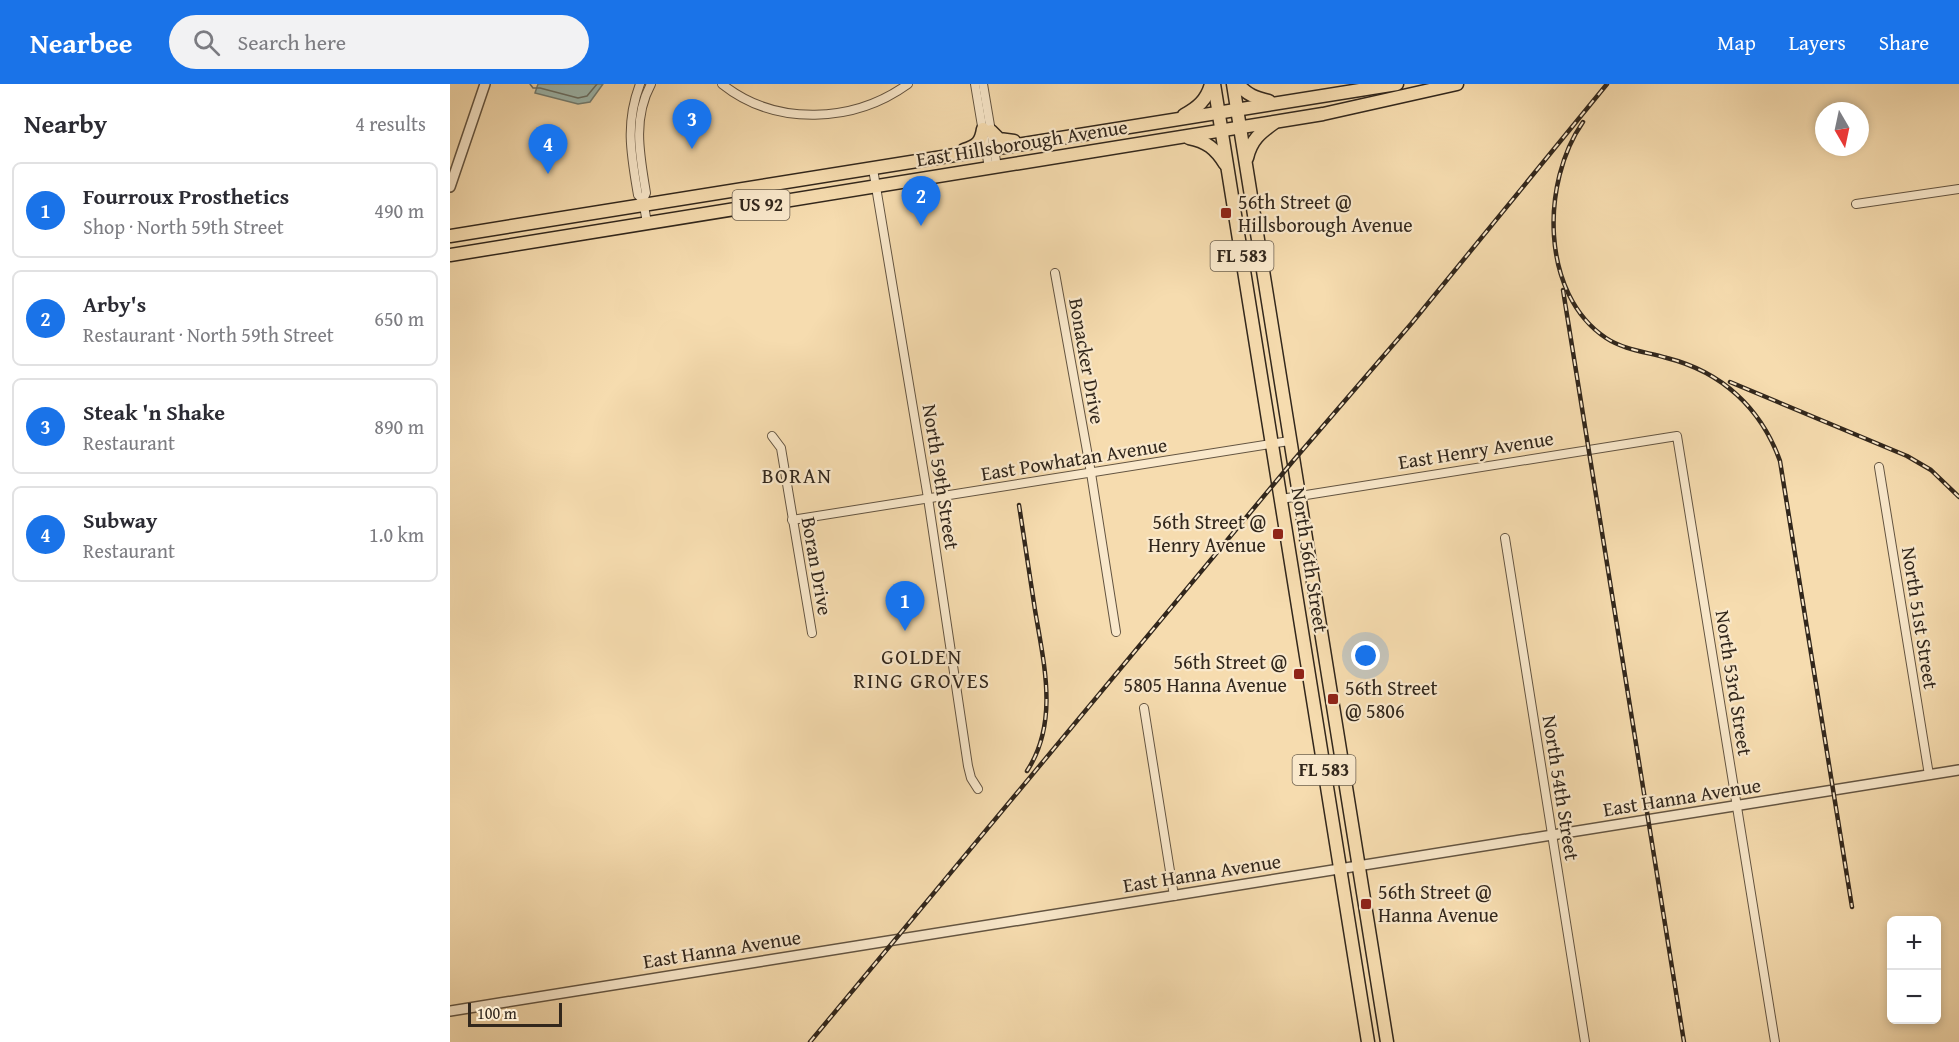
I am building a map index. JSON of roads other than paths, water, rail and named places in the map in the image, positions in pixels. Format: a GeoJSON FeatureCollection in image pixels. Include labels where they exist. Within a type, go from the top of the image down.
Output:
{"type":"FeatureCollection","features":[{"type":"Feature","properties":{"kind":"main road"},"geometry":{"type":"LineString","coordinates":[[1178,119],[1195,109],[1203,101],[1212,84]]}},
{"type":"Feature","properties":{"kind":"main road","name":"North 56th Street"},"geometry":{"type":"LineString","coordinates":[[1212,84],[1222,131],[1368,1042]]}},
{"type":"Feature","properties":{"kind":"main road","name":"North 56th Street"},"geometry":{"type":"LineString","coordinates":[[1233,84],[1387,1042]]}},
{"type":"Feature","properties":{"kind":"main road"},"geometry":{"type":"LineString","coordinates":[[1238,84],[1255,98],[1276,103]]}},
{"type":"Feature","properties":{"kind":"main road","name":"East Hillsborough Avenue"},"geometry":{"type":"LineString","coordinates":[[450,236],[643,203],[873,169],[1397,84]]}},
{"type":"Feature","properties":{"kind":"main road","name":"East Hillsborough Avenue"},"geometry":{"type":"LineString","coordinates":[[450,255],[1222,131],[1343,110],[1457,84]]}},
{"type":"Feature","properties":{"kind":"main road"},"geometry":{"type":"LineString","coordinates":[[1246,165],[1250,145],[1256,137],[1278,121]]}},
{"type":"Feature","properties":{"kind":"main road"},"geometry":{"type":"LineString","coordinates":[[948,156],[976,146],[987,130],[1006,141],[1042,141]]}},
{"type":"Feature","properties":{"kind":"main road"},"geometry":{"type":"LineString","coordinates":[[1182,137],[1197,139],[1211,146],[1228,169]]}},
{"type":"Feature","properties":{"kind":"main road"},"geometry":{"type":"LineString","coordinates":[[1311,685],[1329,682]]}},
{"type":"Feature","properties":{"kind":"main road"},"geometry":{"type":"LineString","coordinates":[[1363,1011],[1381,1008]]}},
{"type":"Feature","properties":{"kind":"street"},"geometry":{"type":"LineString","coordinates":[[450,187],[485,84]]}},
{"type":"Feature","properties":{"kind":"street"},"geometry":{"type":"LineString","coordinates":[[640,84],[633,103],[630,123],[631,152],[638,195],[643,203],[647,223]]}},
{"type":"Feature","properties":{"kind":"street"},"geometry":{"type":"LineString","coordinates":[[643,203],[646,193],[638,138],[644,98],[651,84]]}},
{"type":"Feature","properties":{"kind":"street"},"geometry":{"type":"LineString","coordinates":[[722,84],[744,98],[777,110],[830,116],[869,105],[908,84]]}},
{"type":"Feature","properties":{"kind":"street"},"geometry":{"type":"LineString","coordinates":[[975,84],[987,130]]}},
{"type":"Feature","properties":{"kind":"street"},"geometry":{"type":"LineString","coordinates":[[983,84],[993,167]]}},
{"type":"Feature","properties":{"kind":"street","name":"North 59th Street"},"geometry":{"type":"LineString","coordinates":[[873,169],[928,498],[968,766],[971,778],[978,789]]}},
{"type":"Feature","properties":{"kind":"street"},"geometry":{"type":"LineString","coordinates":[[1856,204],[1959,189]]}},
{"type":"Feature","properties":{"kind":"street","name":"Bonacker Drive"},"geometry":{"type":"LineString","coordinates":[[1055,273],[1091,473],[1116,632]]}},
{"type":"Feature","properties":{"kind":"street","name":"East Henry Avenue"},"geometry":{"type":"LineString","coordinates":[[1281,499],[1677,435]]}},
{"type":"Feature","properties":{"kind":"street","name":"North 53rd Street"},"geometry":{"type":"LineString","coordinates":[[1677,435],[1776,1042]]}},
{"type":"Feature","properties":{"kind":"street","name":"Boran Drive"},"geometry":{"type":"LineString","coordinates":[[772,436],[781,448],[812,633]]}},
{"type":"Feature","properties":{"kind":"street","name":"East Powhatan Avenue"},"geometry":{"type":"LineString","coordinates":[[792,520],[1289,441]]}},
{"type":"Feature","properties":{"kind":"street","name":"North 51st Street"},"geometry":{"type":"LineString","coordinates":[[1879,467],[1929,775]]}},
{"type":"Feature","properties":{"kind":"street","name":"North 54th Street"},"geometry":{"type":"LineString","coordinates":[[1505,538],[1585,1042]]}},
{"type":"Feature","properties":{"kind":"street"},"geometry":{"type":"LineString","coordinates":[[1144,708],[1174,896]]}},
{"type":"Feature","properties":{"kind":"street","name":"East Hanna Avenue"},"geometry":{"type":"LineString","coordinates":[[450,1011],[1552,837],[1959,770]]}},
{"type":"Feature","properties":{"kind":"water"},"geometry":{"type":"Polygon","coordinates":[[[538,84],[603,84],[590,102],[578,104],[535,93],[538,84]]]}},
{"type":"Feature","properties":{"kind":"railway"},"geometry":{"type":"LineString","coordinates":[[810,1042],[1293,461],[1411,324],[1607,84]]}},
{"type":"Feature","properties":{"kind":"railway"},"geometry":{"type":"LineString","coordinates":[[1583,122],[1569,147],[1554,205],[1554,236],[1559,266],[1569,294],[1584,319],[1606,338],[1628,348],[1687,364],[1722,383],[1737,395],[1762,425],[1780,461],[1852,907]]}},
{"type":"Feature","properties":{"kind":"railway"},"geometry":{"type":"LineString","coordinates":[[1563,290],[1684,1042]]}},
{"type":"Feature","properties":{"kind":"railway"},"geometry":{"type":"LineString","coordinates":[[1730,382],[1907,456],[1931,470],[1959,497]]}},
{"type":"Feature","properties":{"kind":"railway"},"geometry":{"type":"LineString","coordinates":[[1019,505],[1042,651],[1046,692],[1043,733],[1037,752],[1027,771]]}},
{"type":"Feature","properties":{"kind":"place","name":"Steak 'n Shake"},"geometry":{"type":"Point","coordinates":[692,149]}},
{"type":"Feature","properties":{"kind":"place","name":"Subway"},"geometry":{"type":"Point","coordinates":[548,174]}},
{"type":"Feature","properties":{"kind":"place","name":"56th Street @ Hillsborough Avenue"},"geometry":{"type":"Point","coordinates":[1226,213]}},
{"type":"Feature","properties":{"kind":"place","name":"Arby's"},"geometry":{"type":"Point","coordinates":[921,226]}},
{"type":"Feature","properties":{"kind":"place","name":"56th Street @ Henry Avenue"},"geometry":{"type":"Point","coordinates":[1278,534]}},
{"type":"Feature","properties":{"kind":"place","name":"Fourroux Prosthetics"},"geometry":{"type":"Point","coordinates":[905,631]}},
{"type":"Feature","properties":{"kind":"place","name":"56th Street @ 5805 Hanna Avenue"},"geometry":{"type":"Point","coordinates":[1299,674]}},
{"type":"Feature","properties":{"kind":"place","name":"56th Street @ 5806"},"geometry":{"type":"Point","coordinates":[1333,699]}},
{"type":"Feature","properties":{"kind":"place","name":"56th Street @ Hanna Avenue"},"geometry":{"type":"Point","coordinates":[1366,904]}},
{"type":"Feature","properties":{"kind":"district","name":"BORAN"},"geometry":{"type":"Point","coordinates":[797,476]}},
{"type":"Feature","properties":{"kind":"district","name":"GOLDEN RING GROVES"},"geometry":{"type":"Point","coordinates":[922,669]}}]}
